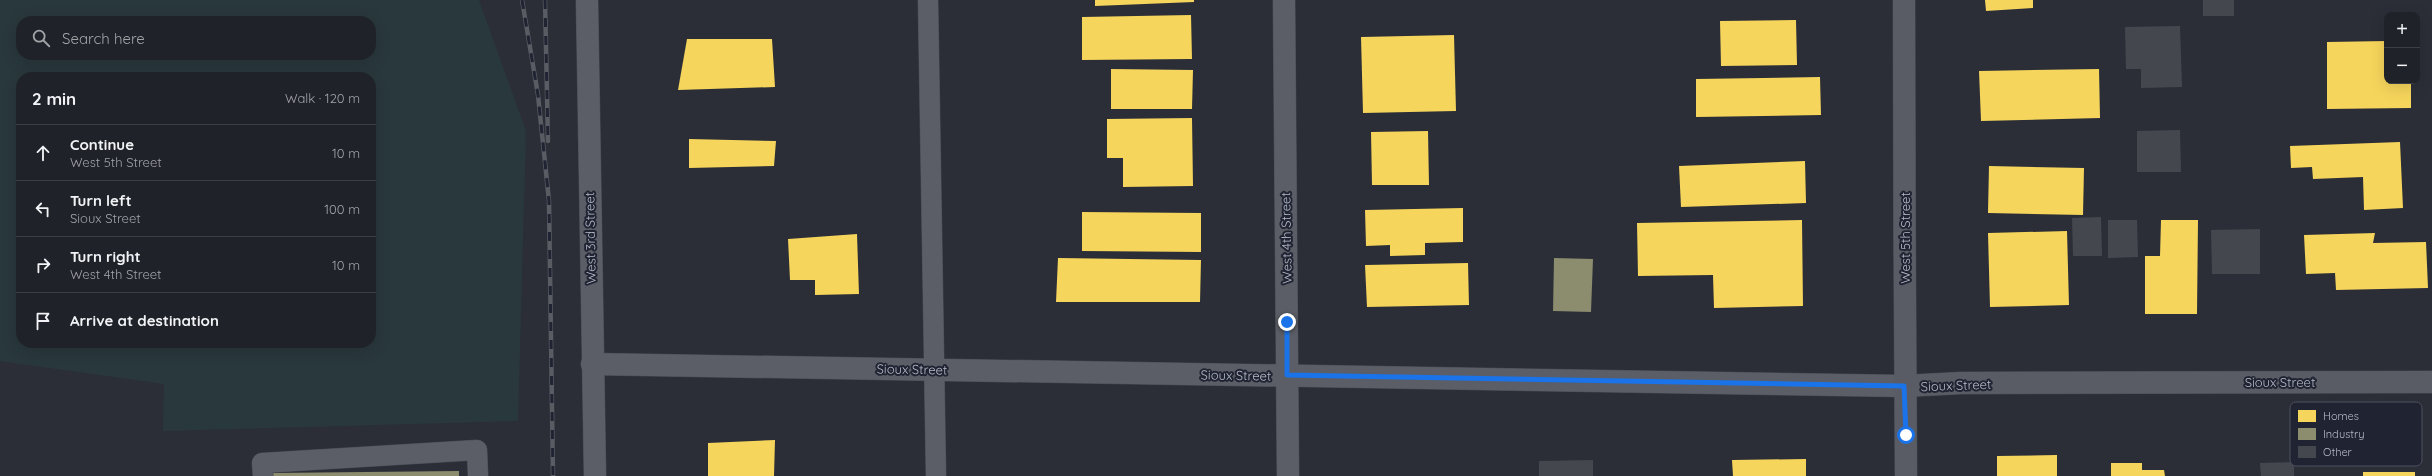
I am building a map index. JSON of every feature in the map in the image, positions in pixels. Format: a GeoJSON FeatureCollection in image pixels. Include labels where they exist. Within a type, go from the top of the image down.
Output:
{"type":"FeatureCollection","features":[{"type":"Feature","properties":{"kind":"street","name":"West 3rd Street"},"geometry":{"type":"LineString","coordinates":[[587,0],[595,476]]}},
{"type":"Feature","properties":{"kind":"street","name":"West 4th Street"},"geometry":{"type":"LineString","coordinates":[[1284,0],[1288,476]]}},
{"type":"Feature","properties":{"kind":"street","name":"West 5th Street"},"geometry":{"type":"LineString","coordinates":[[1904,0],[1906,320],[1904,386],[1906,476]]}},
{"type":"Feature","properties":{"kind":"street","name":"Sioux Street"},"geometry":{"type":"LineString","coordinates":[[592,364],[1904,386],[1961,383],[2432,382]]}},
{"type":"Feature","properties":{"kind":"lane"},"geometry":{"type":"LineString","coordinates":[[928,0],[934,311],[933,369],[936,476]]}},
{"type":"Feature","properties":{"kind":"lane"},"geometry":{"type":"LineString","coordinates":[[263,476],[262,462],[477,450],[478,476]]}},
{"type":"Feature","properties":{"kind":"shaded area"},"geometry":{"type":"Polygon","coordinates":[[[0,0],[479,0],[526,131],[518,421],[163,431],[164,384],[0,361],[0,0]]]}},
{"type":"Feature","properties":{"kind":"building: Homes"},"geometry":{"type":"Polygon","coordinates":[[[1095,0],[1194,0],[1194,2],[1095,6],[1095,0]]]}},
{"type":"Feature","properties":{"kind":"building: Homes"},"geometry":{"type":"Polygon","coordinates":[[[1985,0],[2033,0],[2033,8],[1986,11],[1985,0]]]}},
{"type":"Feature","properties":{"kind":"building: Homes"},"geometry":{"type":"Polygon","coordinates":[[[1191,15],[1192,59],[1082,60],[1082,17],[1191,15]]]}},
{"type":"Feature","properties":{"kind":"building: Homes"},"geometry":{"type":"Polygon","coordinates":[[[1796,20],[1797,65],[1721,66],[1720,21],[1796,20]]]}},
{"type":"Feature","properties":{"kind":"building: Homes"},"geometry":{"type":"Polygon","coordinates":[[[1454,35],[1456,111],[1363,113],[1361,37],[1454,35]]]}},
{"type":"Feature","properties":{"kind":"building: Homes"},"geometry":{"type":"Polygon","coordinates":[[[687,39],[772,39],[775,87],[678,90],[687,39]]]}},
{"type":"Feature","properties":{"kind":"building: Homes"},"geometry":{"type":"Polygon","coordinates":[[[2384,41],[2384,84],[2411,84],[2411,108],[2327,109],[2327,42],[2384,41]]]}},
{"type":"Feature","properties":{"kind":"building: Homes"},"geometry":{"type":"Polygon","coordinates":[[[1111,69],[1193,70],[1192,109],[1111,109],[1111,69]]]}},
{"type":"Feature","properties":{"kind":"building: Homes"},"geometry":{"type":"Polygon","coordinates":[[[2099,69],[2100,118],[1981,121],[1979,71],[2099,69]]]}},
{"type":"Feature","properties":{"kind":"building: Homes"},"geometry":{"type":"Polygon","coordinates":[[[1820,77],[1821,115],[1696,117],[1696,79],[1820,77]]]}},
{"type":"Feature","properties":{"kind":"building: Homes"},"geometry":{"type":"Polygon","coordinates":[[[1192,118],[1193,186],[1123,187],[1123,158],[1107,158],[1107,119],[1192,118]]]}},
{"type":"Feature","properties":{"kind":"building: Homes"},"geometry":{"type":"Polygon","coordinates":[[[1428,131],[1429,185],[1372,185],[1371,132],[1428,131]]]}},
{"type":"Feature","properties":{"kind":"building: Homes"},"geometry":{"type":"Polygon","coordinates":[[[689,139],[776,141],[774,166],[689,168],[689,139]]]}},
{"type":"Feature","properties":{"kind":"building: Homes"},"geometry":{"type":"Polygon","coordinates":[[[2400,142],[2403,208],[2364,210],[2363,177],[2313,179],[2312,167],[2291,168],[2290,146],[2400,142]]]}},
{"type":"Feature","properties":{"kind":"building: Homes"},"geometry":{"type":"Polygon","coordinates":[[[1805,161],[1806,203],[1681,207],[1679,166],[1805,161]]]}},
{"type":"Feature","properties":{"kind":"building: Homes"},"geometry":{"type":"Polygon","coordinates":[[[1989,166],[2084,168],[2083,215],[1988,213],[1989,166]]]}},
{"type":"Feature","properties":{"kind":"building: Homes"},"geometry":{"type":"Polygon","coordinates":[[[1463,208],[1463,242],[1425,243],[1425,255],[1390,256],[1390,245],[1366,246],[1365,210],[1463,208]]]}},
{"type":"Feature","properties":{"kind":"building: Homes"},"geometry":{"type":"Polygon","coordinates":[[[1082,212],[1201,213],[1201,252],[1082,251],[1082,212]]]}},
{"type":"Feature","properties":{"kind":"building: Homes"},"geometry":{"type":"Polygon","coordinates":[[[1802,220],[1803,306],[1714,308],[1713,275],[1638,276],[1637,223],[1802,220]]]}},
{"type":"Feature","properties":{"kind":"building: Homes"},"geometry":{"type":"Polygon","coordinates":[[[2161,220],[2198,220],[2197,314],[2145,314],[2145,256],[2160,256],[2161,220]]]}},
{"type":"Feature","properties":{"kind":"building: Homes"},"geometry":{"type":"Polygon","coordinates":[[[2067,231],[2069,305],[1990,307],[1988,233],[2067,231]]]}},
{"type":"Feature","properties":{"kind":"building: Homes"},"geometry":{"type":"Polygon","coordinates":[[[2375,233],[2373,243],[2426,242],[2428,288],[2336,290],[2335,273],[2306,274],[2304,235],[2375,233]]]}},
{"type":"Feature","properties":{"kind":"building: Homes"},"geometry":{"type":"Polygon","coordinates":[[[857,234],[859,294],[815,295],[815,280],[790,280],[788,239],[857,234]]]}},
{"type":"Feature","properties":{"kind":"building: Homes"},"geometry":{"type":"Polygon","coordinates":[[[1058,258],[1201,260],[1200,302],[1056,302],[1058,258]]]}},
{"type":"Feature","properties":{"kind":"building: Homes"},"geometry":{"type":"Polygon","coordinates":[[[1468,263],[1469,305],[1367,307],[1365,265],[1468,263]]]}},
{"type":"Feature","properties":{"kind":"building: Homes"},"geometry":{"type":"Polygon","coordinates":[[[775,440],[774,476],[708,476],[708,443],[775,440]]]}},
{"type":"Feature","properties":{"kind":"building: Homes"},"geometry":{"type":"Polygon","coordinates":[[[2057,455],[2057,476],[1997,476],[1997,456],[2057,455]]]}},
{"type":"Feature","properties":{"kind":"building: Homes"},"geometry":{"type":"Polygon","coordinates":[[[1806,459],[1806,476],[1733,476],[1732,460],[1806,459]]]}},
{"type":"Feature","properties":{"kind":"building: Homes"},"geometry":{"type":"Polygon","coordinates":[[[2111,463],[2142,463],[2142,470],[2164,470],[2165,476],[2111,476],[2111,463]]]}},
{"type":"Feature","properties":{"kind":"building: Homes"},"geometry":{"type":"Polygon","coordinates":[[[2363,472],[2415,472],[2415,476],[2363,476],[2363,472]]]}},
{"type":"Feature","properties":{"kind":"building: Industry"},"geometry":{"type":"Polygon","coordinates":[[[1554,258],[1593,259],[1591,312],[1553,311],[1554,258]]]}},
{"type":"Feature","properties":{"kind":"building: Industry"},"geometry":{"type":"Polygon","coordinates":[[[459,471],[459,476],[272,476],[272,473],[459,471]]]}},
{"type":"Feature","properties":{"kind":"building: Other"},"geometry":{"type":"Polygon","coordinates":[[[2203,0],[2234,0],[2234,16],[2203,16],[2203,0]]]}},
{"type":"Feature","properties":{"kind":"building: Other"},"geometry":{"type":"Polygon","coordinates":[[[2180,26],[2182,87],[2141,88],[2141,69],[2126,69],[2125,27],[2180,26]]]}},
{"type":"Feature","properties":{"kind":"building: Other"},"geometry":{"type":"Polygon","coordinates":[[[2180,130],[2181,172],[2137,172],[2137,131],[2180,130]]]}},
{"type":"Feature","properties":{"kind":"building: Other"},"geometry":{"type":"Polygon","coordinates":[[[2101,217],[2102,256],[2073,256],[2072,218],[2101,217]]]}},
{"type":"Feature","properties":{"kind":"building: Other"},"geometry":{"type":"Polygon","coordinates":[[[2108,220],[2137,220],[2138,257],[2108,258],[2108,220]]]}},
{"type":"Feature","properties":{"kind":"building: Other"},"geometry":{"type":"Polygon","coordinates":[[[2260,229],[2260,274],[2212,274],[2211,230],[2260,229]]]}},
{"type":"Feature","properties":{"kind":"building: Other"},"geometry":{"type":"Polygon","coordinates":[[[1593,460],[1593,476],[1539,476],[1539,461],[1593,460]]]}},
{"type":"Feature","properties":{"kind":"building: Other"},"geometry":{"type":"Polygon","coordinates":[[[2290,462],[2290,466],[2294,466],[2294,476],[2261,476],[2260,463],[2290,462]]]}},
{"type":"Feature","properties":{"kind":"railway"},"geometry":{"type":"LineString","coordinates":[[522,0],[538,95],[549,201],[553,476]]}},
{"type":"Feature","properties":{"kind":"railway"},"geometry":{"type":"LineString","coordinates":[[545,0],[548,141]]}},
{"type":"Feature","properties":{"kind":"route"},"geometry":{"type":"LineString","coordinates":[[1287,322],[1287,375],[1904,386],[1906,435]]}}]}
